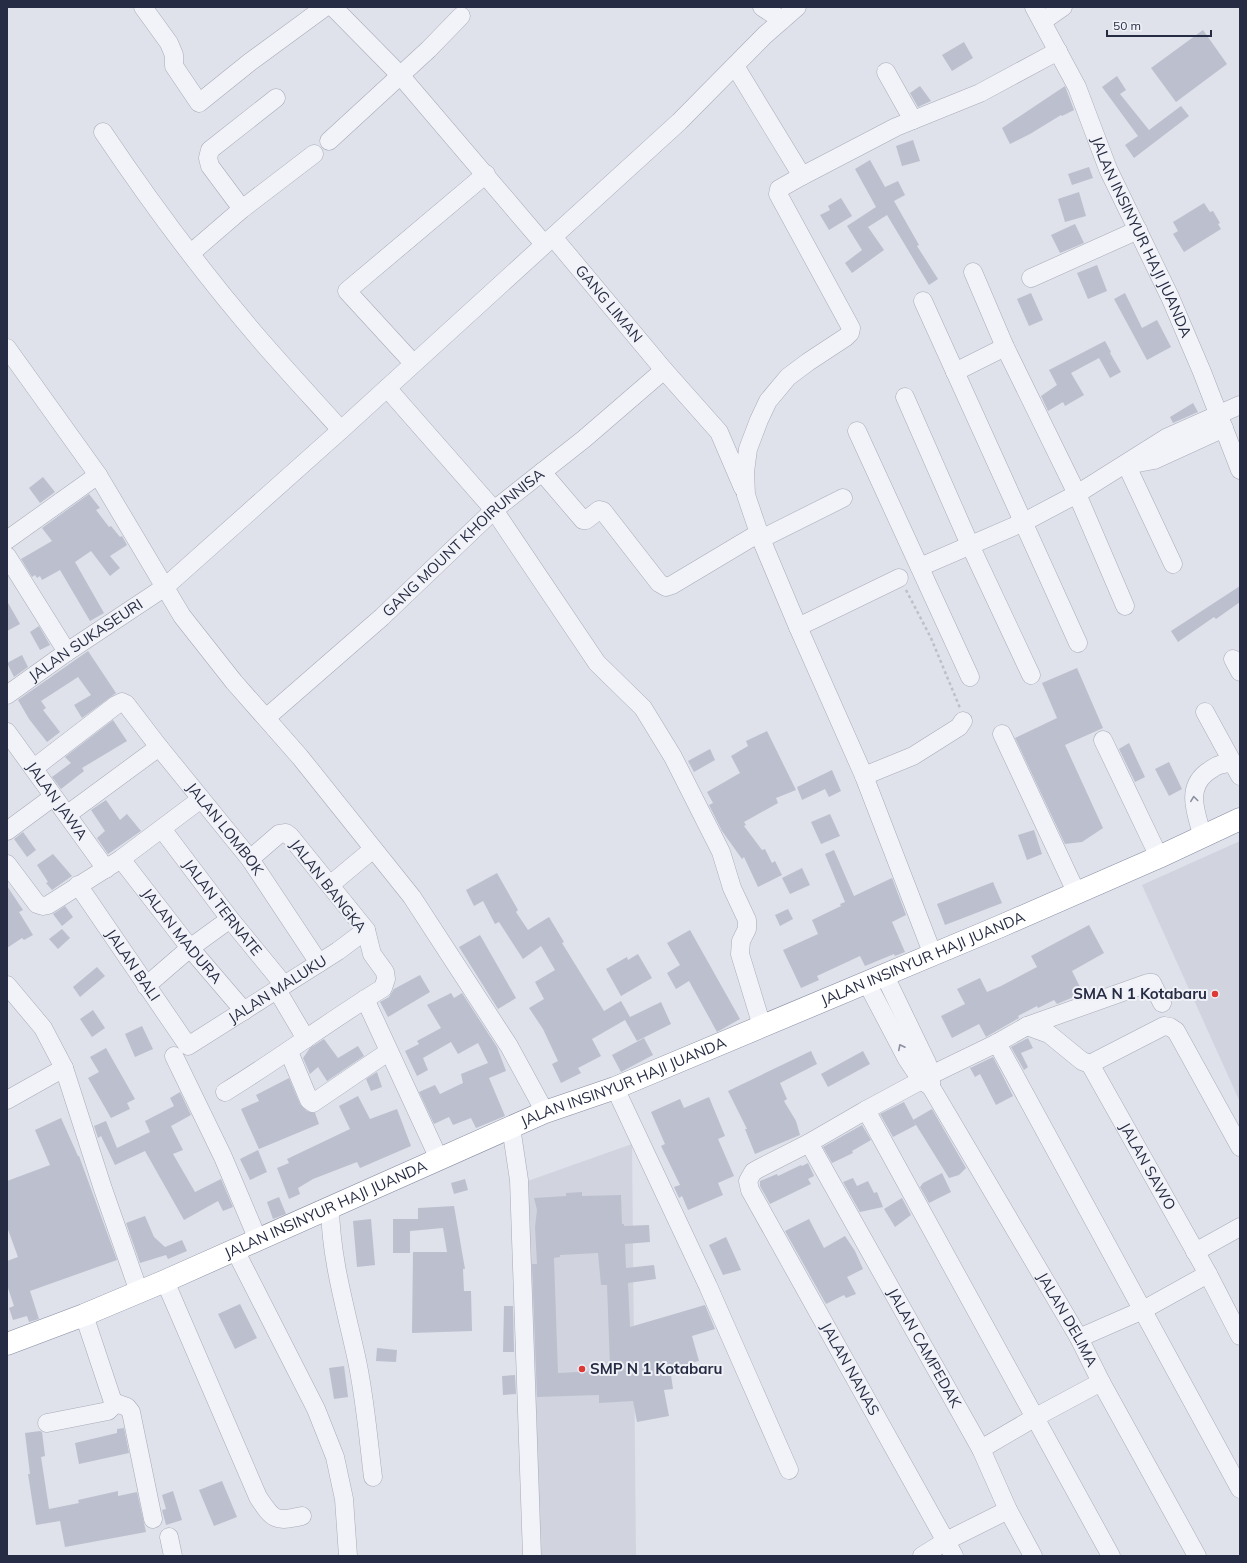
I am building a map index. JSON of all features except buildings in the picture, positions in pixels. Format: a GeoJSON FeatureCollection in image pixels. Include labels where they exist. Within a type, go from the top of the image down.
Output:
{"type":"FeatureCollection","features":[{"type":"Feature","properties":{"kind":"highway","name":"JALAN INSINYUR HAJI JUANDA"},"geometry":{"type":"LineString","coordinates":[[7,1344],[84,1315],[165,1281],[545,1112],[615,1088],[876,980],[1077,894],[1202,838],[1240,819]]}},
{"type":"Feature","properties":{"kind":"street"},"geometry":{"type":"LineString","coordinates":[[143,7],[169,43],[174,55],[174,66],[199,103],[250,62],[325,7]]}},
{"type":"Feature","properties":{"kind":"street","name":"GANG LIMAN"},"geometry":{"type":"LineString","coordinates":[[333,7],[400,75],[486,174],[549,240],[718,432],[746,495]]}},
{"type":"Feature","properties":{"kind":"street"},"geometry":{"type":"LineString","coordinates":[[762,7],[782,20]]}},
{"type":"Feature","properties":{"kind":"street","name":"JALAN SUKASEURI"},"geometry":{"type":"LineString","coordinates":[[7,695],[66,652],[165,587],[341,430],[549,240],[696,105],[734,66],[797,7]]}},
{"type":"Feature","properties":{"kind":"street"},"geometry":{"type":"LineString","coordinates":[[1039,14],[1063,7]]}},
{"type":"Feature","properties":{"kind":"street","name":"JALAN INSINYUR HAJI JUANDA"},"geometry":{"type":"LineString","coordinates":[[1039,14],[1077,87],[1108,169],[1170,297],[1240,470]]}},
{"type":"Feature","properties":{"kind":"street"},"geometry":{"type":"LineString","coordinates":[[329,141],[429,49],[461,16]]}},
{"type":"Feature","properties":{"kind":"street"},"geometry":{"type":"LineString","coordinates":[[933,955],[864,776],[798,627],[760,536],[746,495],[745,472],[748,449],[768,401],[788,377],[846,337],[851,328],[778,194],[779,189],[896,127],[980,93],[1058,51]]}},
{"type":"Feature","properties":{"kind":"street"},"geometry":{"type":"LineString","coordinates":[[734,66],[802,176]]}},
{"type":"Feature","properties":{"kind":"street"},"geometry":{"type":"LineString","coordinates":[[886,72],[914,120]]}},
{"type":"Feature","properties":{"kind":"street"},"geometry":{"type":"LineString","coordinates":[[242,210],[210,166],[208,158],[210,150],[276,98]]}},
{"type":"Feature","properties":{"kind":"street"},"geometry":{"type":"LineString","coordinates":[[103,132],[148,198],[191,253],[262,341],[341,430]]}},
{"type":"Feature","properties":{"kind":"street"},"geometry":{"type":"LineString","coordinates":[[191,253],[242,210],[314,154]]}},
{"type":"Feature","properties":{"kind":"street"},"geometry":{"type":"LineString","coordinates":[[413,363],[347,291],[486,174]]}},
{"type":"Feature","properties":{"kind":"street"},"geometry":{"type":"LineString","coordinates":[[1031,278],[1138,230]]}},
{"type":"Feature","properties":{"kind":"street"},"geometry":{"type":"LineString","coordinates":[[973,272],[1006,347],[1077,494],[1125,606]]}},
{"type":"Feature","properties":{"kind":"street"},"geometry":{"type":"LineString","coordinates":[[923,301],[1078,642]]}},
{"type":"Feature","properties":{"kind":"street"},"geometry":{"type":"LineString","coordinates":[[955,372],[1006,347]]}},
{"type":"Feature","properties":{"kind":"street"},"geometry":{"type":"LineString","coordinates":[[7,348],[98,475],[182,616],[202,643],[322,785],[372,850],[412,897],[509,1046],[545,1112]]}},
{"type":"Feature","properties":{"kind":"street","name":"GANG MOUNT KHOIRUNNISA"},"geometry":{"type":"LineString","coordinates":[[266,718],[382,616],[494,510],[584,439],[664,370]]}},
{"type":"Feature","properties":{"kind":"street"},"geometry":{"type":"LineString","coordinates":[[387,388],[494,510],[597,663],[644,708],[688,784],[721,852],[732,888],[747,920],[747,929],[741,941],[740,954],[762,1026]]}},
{"type":"Feature","properties":{"kind":"street"},"geometry":{"type":"LineString","coordinates":[[905,398],[970,545],[1031,675]]}},
{"type":"Feature","properties":{"kind":"street"},"geometry":{"type":"LineString","coordinates":[[920,567],[1024,522],[1077,494],[1128,462],[1138,463],[1154,460],[1221,421],[1240,405]]}},
{"type":"Feature","properties":{"kind":"street"},"geometry":{"type":"LineString","coordinates":[[857,431],[970,676]]}},
{"type":"Feature","properties":{"kind":"street"},"geometry":{"type":"LineString","coordinates":[[1128,462],[1173,564]]}},
{"type":"Feature","properties":{"kind":"street"},"geometry":{"type":"LineString","coordinates":[[542,472],[583,520],[586,520],[599,510],[603,511],[662,586],[672,586],[760,536],[843,498]]}},
{"type":"Feature","properties":{"kind":"street"},"geometry":{"type":"LineString","coordinates":[[7,540],[98,475]]}},
{"type":"Feature","properties":{"kind":"street"},"geometry":{"type":"LineString","coordinates":[[7,556],[66,652]]}},
{"type":"Feature","properties":{"kind":"street"},"geometry":{"type":"LineString","coordinates":[[798,627],[899,578]]}},
{"type":"Feature","properties":{"kind":"street","name":"JALAN LOMBOK"},"geometry":{"type":"LineString","coordinates":[[34,768],[109,710],[122,702],[131,708],[159,747],[250,859],[319,963]]}},
{"type":"Feature","properties":{"kind":"street"},"geometry":{"type":"LineString","coordinates":[[1205,712],[1236,770]]}},
{"type":"Feature","properties":{"kind":"street"},"geometry":{"type":"LineString","coordinates":[[864,776],[913,756],[959,727],[963,721]]}},
{"type":"Feature","properties":{"kind":"street","name":"JALAN JAWA"},"geometry":{"type":"LineString","coordinates":[[7,732],[34,768],[53,797],[114,864]]}},
{"type":"Feature","properties":{"kind":"street"},"geometry":{"type":"LineString","coordinates":[[1002,734],[1077,894]]}},
{"type":"Feature","properties":{"kind":"street"},"geometry":{"type":"LineString","coordinates":[[1103,740],[1160,857]]}},
{"type":"Feature","properties":{"kind":"street"},"geometry":{"type":"LineString","coordinates":[[68,814],[159,747]]}},
{"type":"Feature","properties":{"kind":"street"},"geometry":{"type":"LineString","coordinates":[[1202,838],[1193,792],[1198,780],[1219,764],[1236,770]]}},
{"type":"Feature","properties":{"kind":"street"},"geometry":{"type":"LineString","coordinates":[[7,831],[53,797]]}},
{"type":"Feature","properties":{"kind":"street"},"geometry":{"type":"LineString","coordinates":[[7,864],[37,904],[43,906],[114,864],[201,799]]}},
{"type":"Feature","properties":{"kind":"street","name":"JALAN TERNATE"},"geometry":{"type":"LineString","coordinates":[[162,829],[280,987],[306,1039]]}},
{"type":"Feature","properties":{"kind":"street","name":"JALAN BANGKA"},"geometry":{"type":"LineString","coordinates":[[250,859],[279,834],[286,833],[290,836],[366,930],[372,954],[385,972],[386,979],[383,988],[365,999]]}},
{"type":"Feature","properties":{"kind":"street"},"geometry":{"type":"LineString","coordinates":[[330,885],[372,850]]}},
{"type":"Feature","properties":{"kind":"street","name":"JALAN MADURA"},"geometry":{"type":"LineString","coordinates":[[114,864],[190,948],[244,1011]]}},
{"type":"Feature","properties":{"kind":"street","name":"JALAN BALI"},"geometry":{"type":"LineString","coordinates":[[78,885],[146,986],[181,1051],[258,1240]]}},
{"type":"Feature","properties":{"kind":"street"},"geometry":{"type":"LineString","coordinates":[[146,986],[190,948],[230,919]]}},
{"type":"Feature","properties":{"kind":"street","name":"JALAN MALUKU"},"geometry":{"type":"LineString","coordinates":[[181,1051],[319,963],[366,930]]}},
{"type":"Feature","properties":{"kind":"street","name":"JALAN DELIMA"},"geometry":{"type":"LineString","coordinates":[[876,980],[920,1045],[928,1081],[1080,1338],[1101,1382],[1197,1556]]}},
{"type":"Feature","properties":{"kind":"street"},"geometry":{"type":"LineString","coordinates":[[809,1143],[866,1110],[928,1081],[1027,1026],[1148,983],[1152,983],[1155,986],[1162,1003]]}},
{"type":"Feature","properties":{"kind":"street"},"geometry":{"type":"LineString","coordinates":[[7,985],[43,1028],[64,1068],[103,1189],[139,1292]]}},
{"type":"Feature","properties":{"kind":"street"},"geometry":{"type":"LineString","coordinates":[[225,1092],[289,1052],[365,999],[388,1052],[439,1159]]}},
{"type":"Feature","properties":{"kind":"street","name":"JALAN SAWO"},"geometry":{"type":"LineString","coordinates":[[1027,1026],[1049,1034],[1082,1061],[1090,1064],[1196,1252],[1240,1336]]}},
{"type":"Feature","properties":{"kind":"street"},"geometry":{"type":"LineString","coordinates":[[1090,1064],[1164,1026],[1170,1026],[1176,1031],[1240,1147]]}},
{"type":"Feature","properties":{"kind":"street"},"geometry":{"type":"LineString","coordinates":[[997,1043],[1240,1489]]}},
{"type":"Feature","properties":{"kind":"street"},"geometry":{"type":"LineString","coordinates":[[289,1052],[309,1100],[312,1103],[388,1052]]}},
{"type":"Feature","properties":{"kind":"street"},"geometry":{"type":"LineString","coordinates":[[7,1100],[64,1068]]}},
{"type":"Feature","properties":{"kind":"street"},"geometry":{"type":"LineString","coordinates":[[615,1088],[708,1286],[789,1470]]}},
{"type":"Feature","properties":{"kind":"street"},"geometry":{"type":"LineString","coordinates":[[866,1110],[1111,1556]]}},
{"type":"Feature","properties":{"kind":"street"},"geometry":{"type":"LineString","coordinates":[[505,1170],[506,1130]]}},
{"type":"Feature","properties":{"kind":"street"},"geometry":{"type":"LineString","coordinates":[[506,1130],[518,1180],[532,1556]]}},
{"type":"Feature","properties":{"kind":"street","name":"JALAN NANAS"},"geometry":{"type":"LineString","coordinates":[[809,1143],[752,1172],[748,1181],[750,1190],[950,1549]]}},
{"type":"Feature","properties":{"kind":"street","name":"JALAN CAMPEDAK"},"geometry":{"type":"LineString","coordinates":[[809,1143],[981,1450],[1008,1510],[1033,1556]]}},
{"type":"Feature","properties":{"kind":"street"},"geometry":{"type":"LineString","coordinates":[[330,1208],[334,1260],[356,1356],[364,1400],[373,1477]]}},
{"type":"Feature","properties":{"kind":"street"},"geometry":{"type":"LineString","coordinates":[[1196,1252],[1240,1228]]}},
{"type":"Feature","properties":{"kind":"street"},"geometry":{"type":"LineString","coordinates":[[235,1250],[316,1409],[335,1457],[344,1499],[342,1554]]}},
{"type":"Feature","properties":{"kind":"street"},"geometry":{"type":"LineString","coordinates":[[1080,1338],[1143,1310],[1208,1274]]}},
{"type":"Feature","properties":{"kind":"street"},"geometry":{"type":"LineString","coordinates":[[165,1281],[258,1497],[270,1514],[282,1520],[302,1516]]}},
{"type":"Feature","properties":{"kind":"street"},"geometry":{"type":"LineString","coordinates":[[47,1423],[108,1411],[111,1408],[113,1402],[84,1315]]}},
{"type":"Feature","properties":{"kind":"street"},"geometry":{"type":"LineString","coordinates":[[981,1450],[1034,1418],[1101,1382]]}},
{"type":"Feature","properties":{"kind":"street"},"geometry":{"type":"LineString","coordinates":[[113,1402],[127,1407],[131,1412],[153,1519]]}},
{"type":"Feature","properties":{"kind":"street"},"geometry":{"type":"LineString","coordinates":[[922,1556],[950,1549],[1008,1510]]}},
{"type":"Feature","properties":{"kind":"street"},"geometry":{"type":"LineString","coordinates":[[169,1537],[173,1556]]}},
{"type":"Feature","properties":{"kind":"path"},"geometry":{"type":"LineString","coordinates":[[899,578],[931,638],[962,713],[963,721]]}},
{"type":"Feature","properties":{"kind":"shaded area","name":"SMA N 1 Kotabaru"},"geometry":{"type":"Polygon","coordinates":[[[1240,841],[1240,1102],[1142,885],[1240,841]]]}},
{"type":"Feature","properties":{"kind":"shaded area","name":"SMP N 1 Kotabaru"},"geometry":{"type":"Polygon","coordinates":[[[632,1144],[636,1556],[537,1556],[522,1183],[632,1144]]]}},
{"type":"Feature","properties":{"kind":"place","name":"SMA N 1 Kotabaru"},"geometry":{"type":"Point","coordinates":[1215,994]}},
{"type":"Feature","properties":{"kind":"place","name":"SMP N 1 Kotabaru"},"geometry":{"type":"Point","coordinates":[582,1369]}}]}
